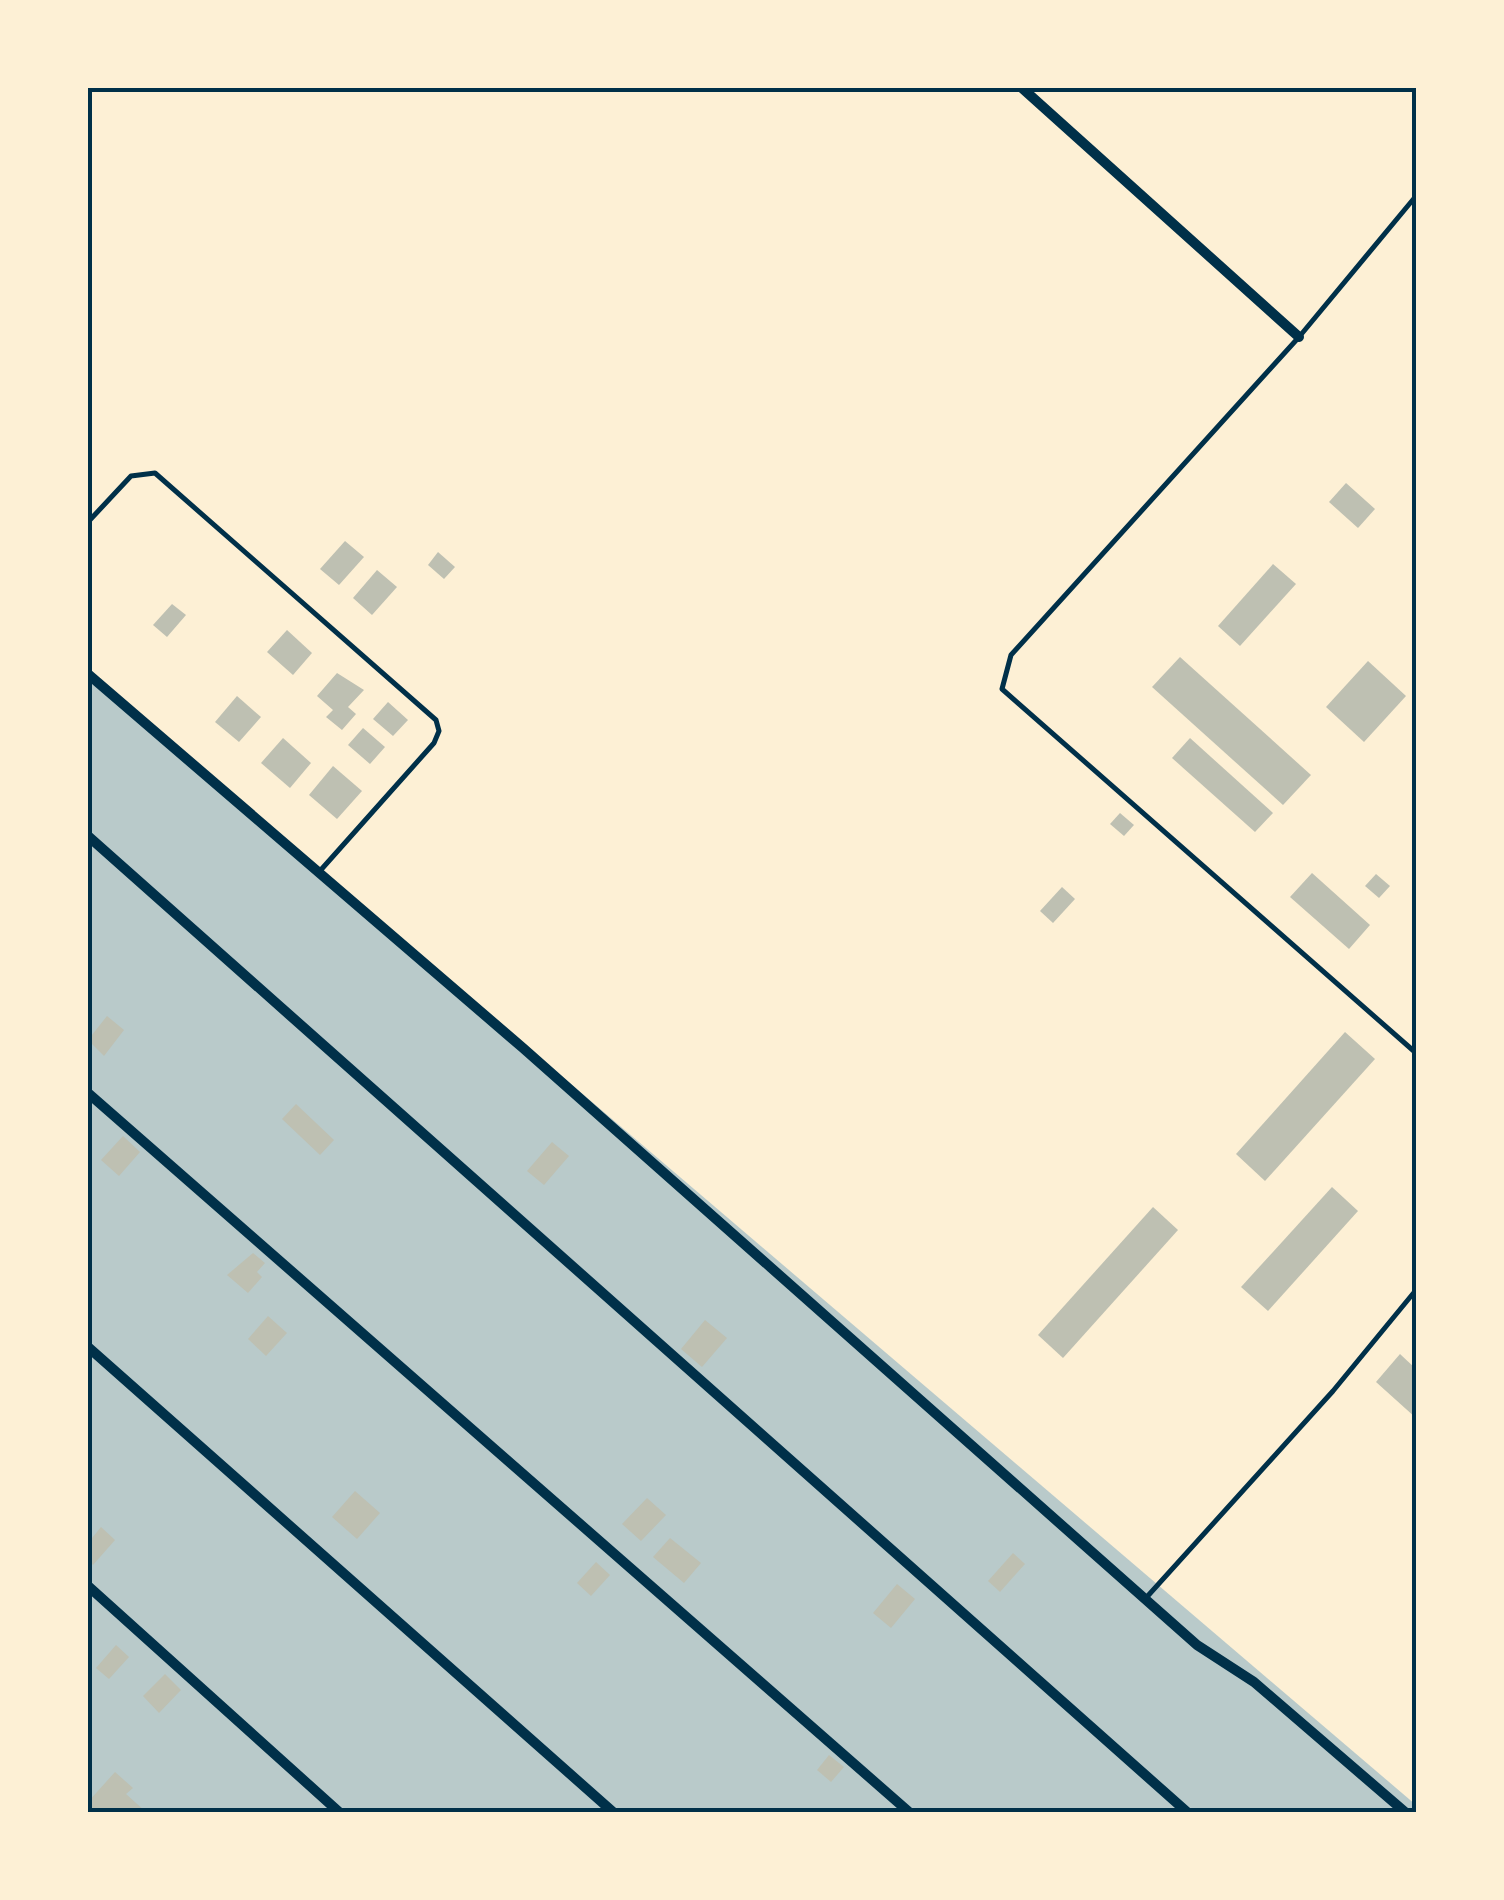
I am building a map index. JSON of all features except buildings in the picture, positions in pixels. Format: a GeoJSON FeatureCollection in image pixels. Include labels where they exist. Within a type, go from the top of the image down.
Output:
{"type":"FeatureCollection","features":[{"type":"Feature","properties":{"kind":"street"},"geometry":{"type":"LineString","coordinates":[[1022,88],[1299,337]]}},
{"type":"Feature","properties":{"kind":"street"},"geometry":{"type":"LineString","coordinates":[[88,674],[524,1048],[1197,1645],[1254,1682],[1405,1812]]}},
{"type":"Feature","properties":{"kind":"street"},"geometry":{"type":"LineString","coordinates":[[88,836],[1187,1812]]}},
{"type":"Feature","properties":{"kind":"street"},"geometry":{"type":"LineString","coordinates":[[88,1093],[908,1812]]}},
{"type":"Feature","properties":{"kind":"street"},"geometry":{"type":"LineString","coordinates":[[88,1346],[613,1812]]}},
{"type":"Feature","properties":{"kind":"street"},"geometry":{"type":"LineString","coordinates":[[88,1586],[339,1812]]}},
{"type":"Feature","properties":{"kind":"lane"},"geometry":{"type":"LineString","coordinates":[[1416,196],[1299,337],[1011,654],[1002,688],[1416,1053]]}},
{"type":"Feature","properties":{"kind":"lane"},"geometry":{"type":"LineString","coordinates":[[88,522],[131,476],[155,473],[436,720],[439,731],[434,743],[317,874]]}},
{"type":"Feature","properties":{"kind":"lane"},"geometry":{"type":"LineString","coordinates":[[1145,1600],[1333,1391],[1416,1290]]}},
{"type":"Feature","properties":{"kind":"shaded area"},"geometry":{"type":"Polygon","coordinates":[[[88,672],[1416,1805],[1416,1812],[88,1812],[88,672]]]}}]}
